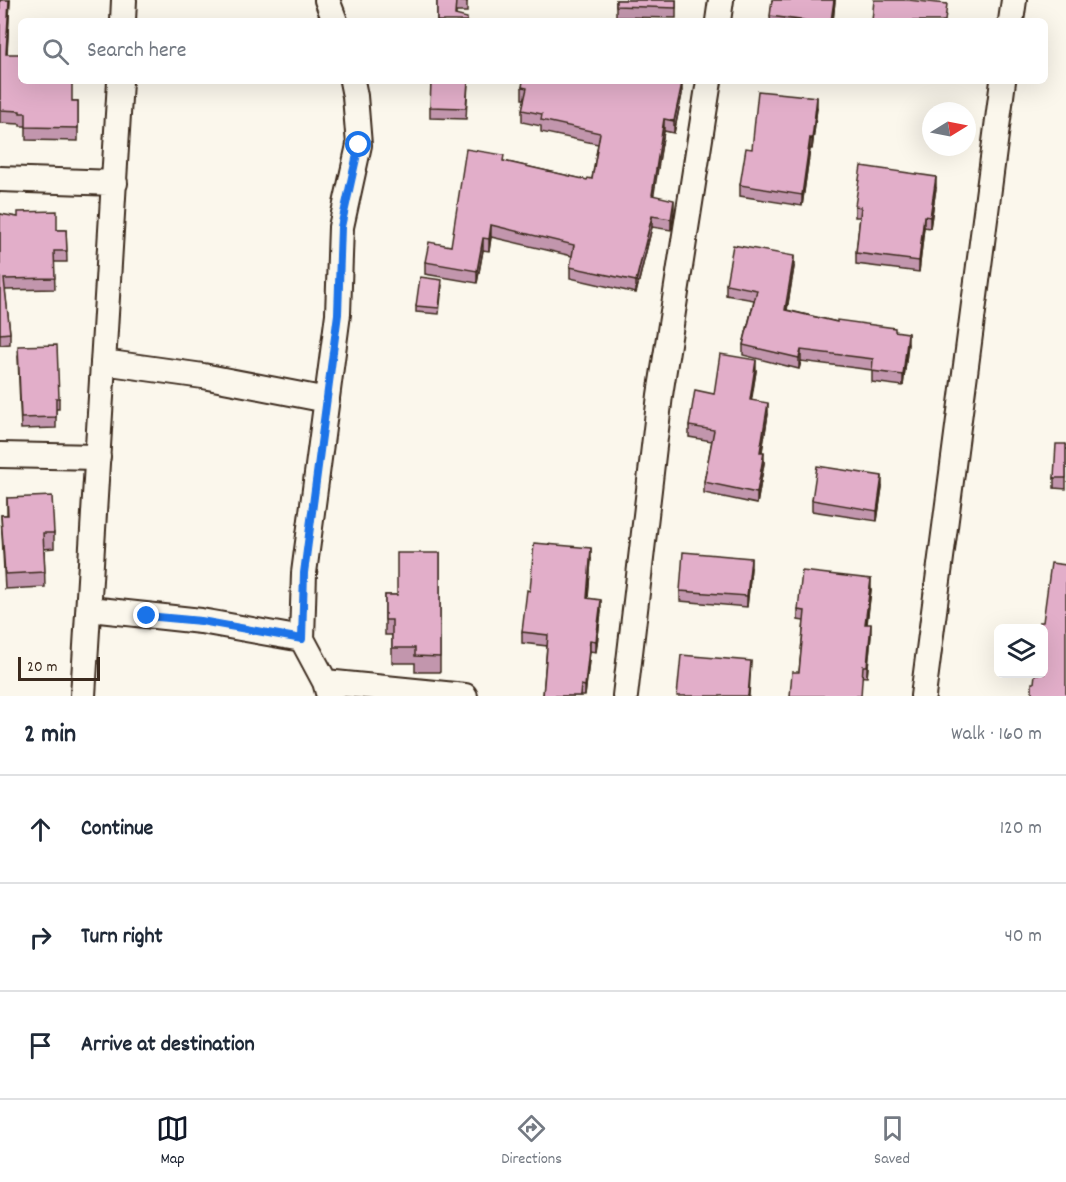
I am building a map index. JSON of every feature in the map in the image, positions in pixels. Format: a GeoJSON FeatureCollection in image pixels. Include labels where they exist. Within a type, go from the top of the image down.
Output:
{"type":"FeatureCollection","features":[{"type":"Feature","properties":{"kind":"street"},"geometry":{"type":"LineString","coordinates":[[123,18],[124,0]]}},
{"type":"Feature","properties":{"kind":"street"},"geometry":{"type":"LineString","coordinates":[[327,0],[335,18]]}},
{"type":"Feature","properties":{"kind":"street"},"geometry":{"type":"LineString","coordinates":[[718,18],[721,0]]}},
{"type":"Feature","properties":{"kind":"street"},"geometry":{"type":"LineString","coordinates":[[1011,18],[1014,0]]}},
{"type":"Feature","properties":{"kind":"street"},"geometry":{"type":"LineString","coordinates":[[83,696],[120,84]]}},
{"type":"Feature","properties":{"kind":"street"},"geometry":{"type":"LineString","coordinates":[[353,84],[359,145],[341,227],[338,314],[304,573],[302,639],[327,689],[465,696]]}},
{"type":"Feature","properties":{"kind":"street"},"geometry":{"type":"LineString","coordinates":[[625,696],[660,394],[709,84]]}},
{"type":"Feature","properties":{"kind":"street"},"geometry":{"type":"LineString","coordinates":[[923,696],[1003,84]]}},
{"type":"Feature","properties":{"kind":"street"},"geometry":{"type":"LineString","coordinates":[[0,179],[115,183]]}},
{"type":"Feature","properties":{"kind":"street"},"geometry":{"type":"LineString","coordinates":[[103,362],[203,376],[327,400]]}},
{"type":"Feature","properties":{"kind":"street"},"geometry":{"type":"LineString","coordinates":[[0,455],[98,458]]}},
{"type":"Feature","properties":{"kind":"street"},"geometry":{"type":"LineString","coordinates":[[90,609],[201,621],[302,639]]}},
{"type":"Feature","properties":{"kind":"building"},"geometry":{"type":"Polygon","coordinates":[[[0,0],[9,0],[6,54],[18,54],[18,84],[72,84],[72,101],[78,101],[78,128],[26,127],[26,113],[0,110],[0,0]]]}},
{"type":"Feature","properties":{"kind":"building"},"geometry":{"type":"Polygon","coordinates":[[[437,0],[467,0],[467,2],[456,1],[455,15],[467,18],[437,18],[437,0]]]}},
{"type":"Feature","properties":{"kind":"building"},"geometry":{"type":"Polygon","coordinates":[[[616,0],[676,0],[676,8],[616,6],[616,0]]]}},
{"type":"Feature","properties":{"kind":"building"},"geometry":{"type":"Polygon","coordinates":[[[772,0],[834,0],[831,18],[770,16],[772,0]]]}},
{"type":"Feature","properties":{"kind":"building"},"geometry":{"type":"Polygon","coordinates":[[[874,0],[908,0],[947,4],[945,18],[872,18],[874,0]]]}},
{"type":"Feature","properties":{"kind":"building"},"geometry":{"type":"Polygon","coordinates":[[[431,84],[468,84],[466,108],[430,107],[431,84]]]}},
{"type":"Feature","properties":{"kind":"building"},"geometry":{"type":"Polygon","coordinates":[[[522,84],[682,84],[674,121],[664,119],[652,195],[674,200],[671,219],[652,216],[636,281],[570,267],[574,245],[491,225],[489,239],[483,238],[477,271],[425,262],[429,242],[451,246],[466,149],[504,155],[503,161],[587,180],[592,179],[600,133],[541,120],[542,114],[522,110],[527,88],[522,87],[522,84]]]}},
{"type":"Feature","properties":{"kind":"building"},"geometry":{"type":"Polygon","coordinates":[[[758,91],[817,97],[802,195],[740,185],[746,148],[752,149],[758,91]]]}},
{"type":"Feature","properties":{"kind":"building"},"geometry":{"type":"Polygon","coordinates":[[[861,166],[936,177],[930,217],[924,216],[919,261],[856,253],[861,207],[855,206],[861,166]]]}},
{"type":"Feature","properties":{"kind":"building"},"geometry":{"type":"Polygon","coordinates":[[[57,211],[57,230],[66,230],[67,251],[54,251],[55,278],[4,279],[10,333],[0,334],[0,214],[18,217],[18,212],[57,211]]]}},
{"type":"Feature","properties":{"kind":"building"},"geometry":{"type":"Polygon","coordinates":[[[733,245],[794,256],[785,310],[837,322],[837,320],[895,328],[895,331],[908,333],[903,375],[872,371],[873,359],[801,350],[799,358],[743,345],[757,290],[726,284],[733,245]]]}},
{"type":"Feature","properties":{"kind":"building"},"geometry":{"type":"Polygon","coordinates":[[[420,277],[442,280],[439,308],[416,306],[420,277]]]}},
{"type":"Feature","properties":{"kind":"building"},"geometry":{"type":"Polygon","coordinates":[[[57,345],[59,398],[56,398],[56,417],[21,418],[18,346],[57,345]]]}},
{"type":"Feature","properties":{"kind":"building"},"geometry":{"type":"Polygon","coordinates":[[[720,354],[756,360],[750,400],[768,403],[760,452],[764,452],[757,493],[704,482],[714,430],[689,426],[695,390],[714,394],[720,354]]]}},
{"type":"Feature","properties":{"kind":"building"},"geometry":{"type":"Polygon","coordinates":[[[1056,444],[1066,444],[1066,478],[1054,478],[1056,444]]]}},
{"type":"Feature","properties":{"kind":"building"},"geometry":{"type":"Polygon","coordinates":[[[817,466],[882,476],[877,511],[812,500],[817,466]]]}},
{"type":"Feature","properties":{"kind":"building"},"geometry":{"type":"Polygon","coordinates":[[[52,496],[54,533],[43,533],[45,572],[5,574],[1,515],[8,515],[7,498],[52,496]]]}},
{"type":"Feature","properties":{"kind":"building"},"geometry":{"type":"Polygon","coordinates":[[[534,543],[591,548],[587,598],[601,600],[596,641],[590,640],[585,686],[581,685],[580,696],[543,696],[548,635],[522,632],[527,590],[530,591],[534,543]]]}},
{"type":"Feature","properties":{"kind":"building"},"geometry":{"type":"Polygon","coordinates":[[[683,552],[751,558],[747,596],[680,591],[683,552]]]}},
{"type":"Feature","properties":{"kind":"building"},"geometry":{"type":"Polygon","coordinates":[[[397,553],[440,553],[440,657],[415,656],[415,648],[392,648],[392,620],[385,620],[385,595],[397,595],[397,553]]]}},
{"type":"Feature","properties":{"kind":"building"},"geometry":{"type":"Polygon","coordinates":[[[1051,563],[1066,565],[1066,696],[1032,696],[1032,683],[1035,678],[1048,678],[1048,624],[1039,624],[1043,622],[1051,563]]]}},
{"type":"Feature","properties":{"kind":"building"},"geometry":{"type":"Polygon","coordinates":[[[802,571],[871,579],[865,624],[871,624],[867,666],[863,666],[861,696],[790,696],[792,672],[799,672],[805,611],[798,610],[802,571]]]}},
{"type":"Feature","properties":{"kind":"building"},"geometry":{"type":"Polygon","coordinates":[[[681,655],[751,661],[748,696],[677,696],[681,655]]]}},
{"type":"Feature","properties":{"kind":"route"},"geometry":{"type":"LineString","coordinates":[[147,616],[201,621],[302,639],[304,573],[338,314],[341,227],[359,145]]}}]}
